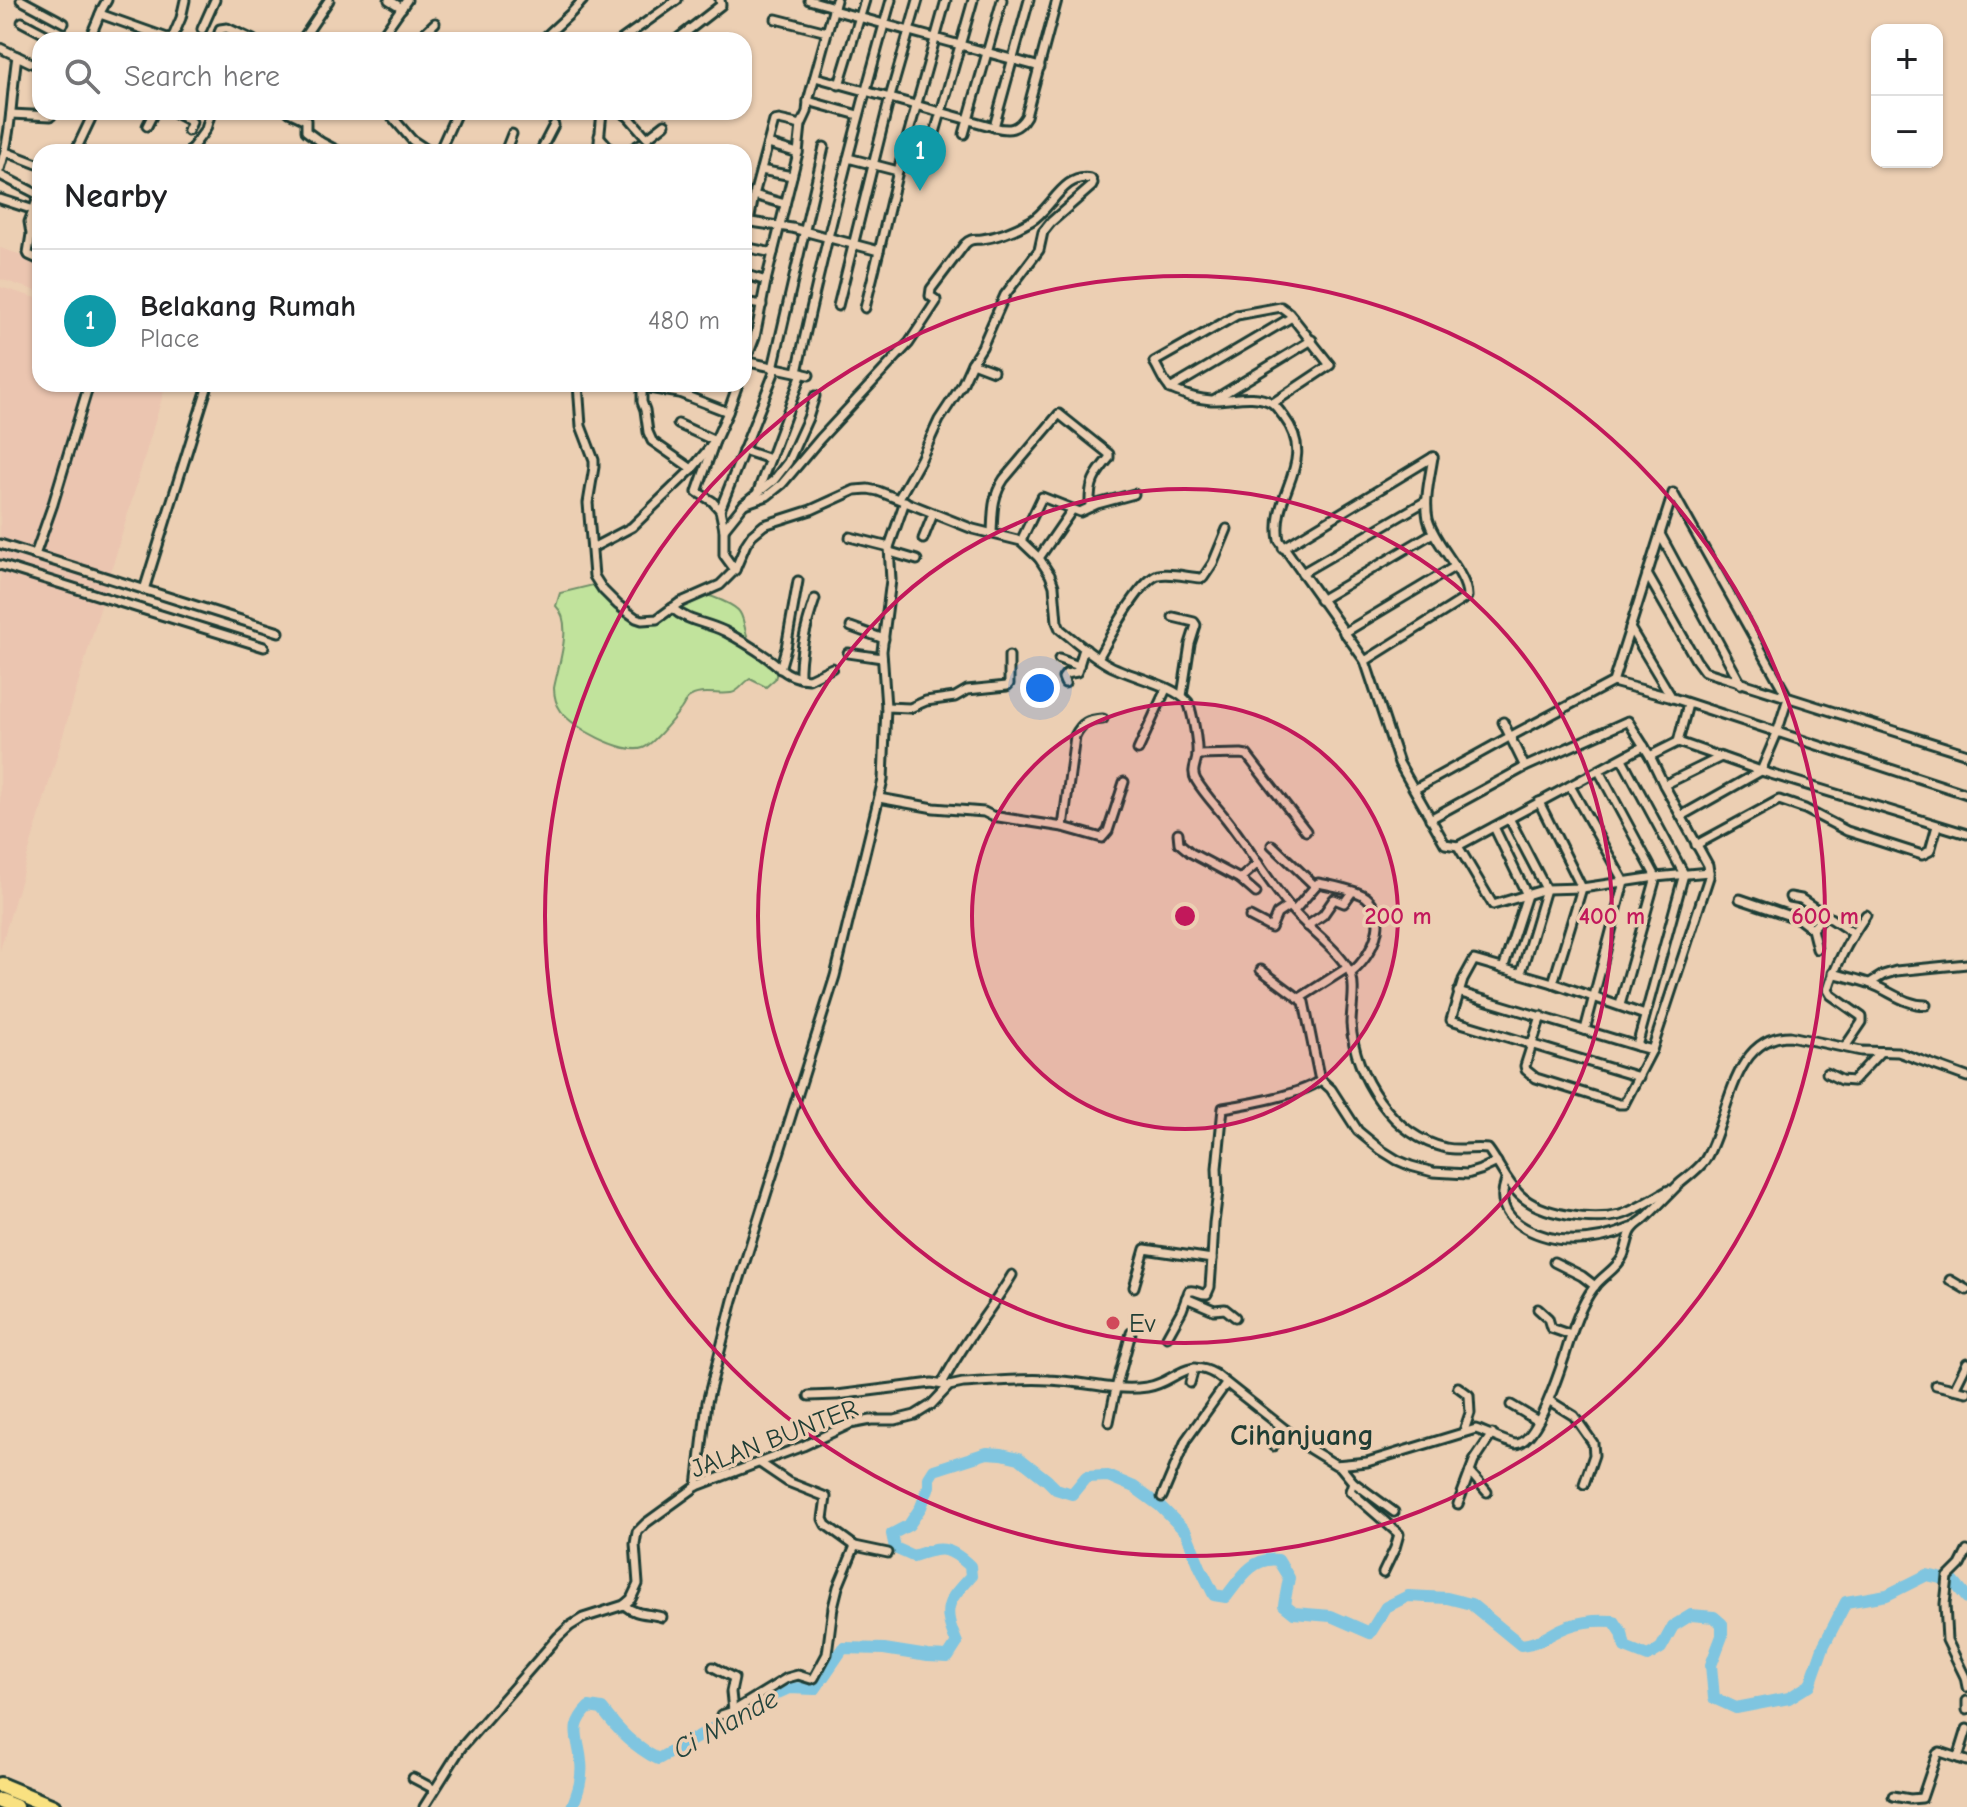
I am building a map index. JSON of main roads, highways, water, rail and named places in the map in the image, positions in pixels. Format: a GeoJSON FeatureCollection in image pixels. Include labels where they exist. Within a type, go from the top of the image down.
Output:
{"type":"FeatureCollection","features":[{"type":"Feature","properties":{"kind":"highway"},"geometry":{"type":"LineString","coordinates":[[0,1785],[53,1807]]}},
{"type":"Feature","properties":{"kind":"highway"},"geometry":{"type":"LineString","coordinates":[[0,1801],[15,1807]]}},
{"type":"Feature","properties":{"kind":"waterway","name":"Ci Mande"},"geometry":{"type":"LineString","coordinates":[[572,1807],[581,1774],[577,1727],[589,1707],[602,1709],[627,1737],[658,1759],[771,1696],[789,1688],[815,1689],[843,1648],[884,1649],[948,1657],[957,1643],[949,1622],[949,1606],[971,1576],[970,1566],[949,1551],[930,1551],[913,1556],[895,1548],[892,1534],[909,1525],[921,1507],[934,1470],[987,1453],[1019,1458],[1056,1489],[1072,1494],[1086,1477],[1108,1476],[1134,1487],[1160,1506],[1186,1532],[1214,1595],[1226,1597],[1254,1565],[1278,1560],[1289,1578],[1284,1605],[1294,1613],[1331,1616],[1370,1633],[1386,1607],[1408,1596],[1447,1598],[1471,1604],[1521,1645],[1536,1642],[1574,1624],[1614,1621],[1622,1633],[1625,1647],[1648,1656],[1661,1648],[1673,1626],[1691,1615],[1714,1617],[1722,1624],[1722,1636],[1711,1665],[1714,1698],[1736,1708],[1789,1698],[1810,1685],[1824,1645],[1846,1602],[1887,1595],[1927,1575],[1953,1581],[1967,1598]]}},
{"type":"Feature","properties":{"kind":"place","name":"Belakang Rumah"},"geometry":{"type":"Point","coordinates":[920,191]}},
{"type":"Feature","properties":{"kind":"place","name":"Ev"},"geometry":{"type":"Point","coordinates":[1113,1323]}},
{"type":"Feature","properties":{"kind":"district","name":"Cihanjuang"},"geometry":{"type":"Point","coordinates":[1302,1435]}}]}
